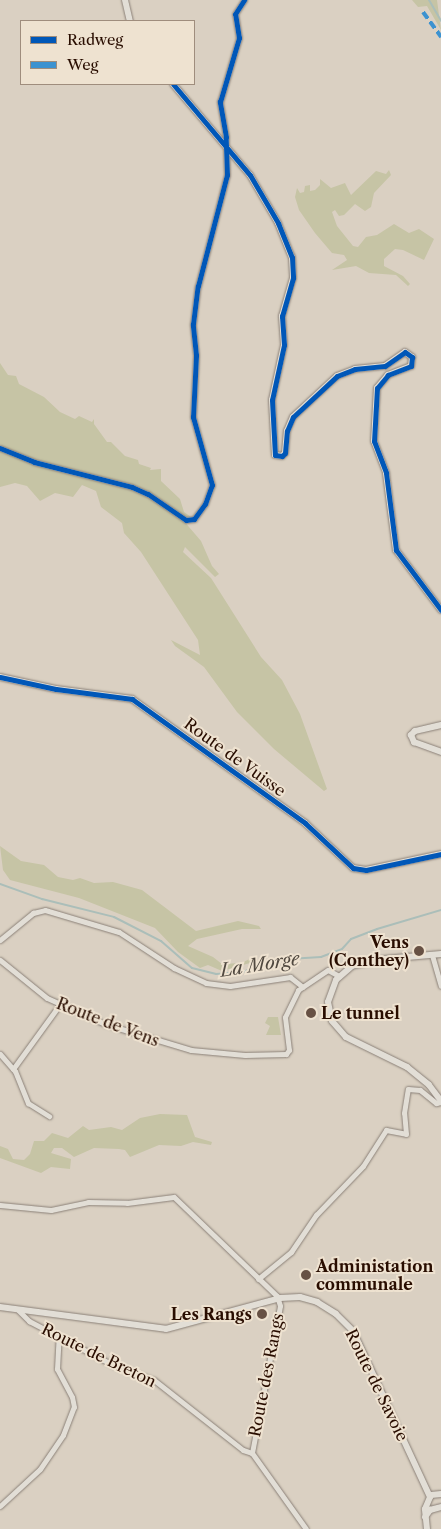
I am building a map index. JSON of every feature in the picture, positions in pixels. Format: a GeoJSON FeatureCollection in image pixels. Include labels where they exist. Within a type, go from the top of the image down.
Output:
{"type":"FeatureCollection","features":[{"type":"Feature","properties":{"kind":"street"},"geometry":{"type":"LineString","coordinates":[[124,0],[130,20]]}},
{"type":"Feature","properties":{"kind":"street"},"geometry":{"type":"LineString","coordinates":[[0,448],[34,462],[132,487],[148,494],[186,520],[198,514],[212,485],[193,417],[196,355],[193,324],[198,286],[226,175],[226,143],[220,102],[238,38],[234,14],[244,0]]}},
{"type":"Feature","properties":{"kind":"street"},"geometry":{"type":"LineString","coordinates":[[174,85],[226,143],[268,204],[292,257],[293,278],[282,316],[284,345],[273,393],[273,452],[276,456],[284,455],[287,431],[293,417],[337,376],[355,369],[385,366],[402,353],[410,354],[414,360],[411,366],[388,376],[377,388],[374,441],[386,473],[396,550],[441,610]]}},
{"type":"Feature","properties":{"kind":"street","name":"Route de Vuisse"},"geometry":{"type":"LineString","coordinates":[[0,677],[56,689],[132,699],[305,824],[353,868],[366,870],[441,854]]}},
{"type":"Feature","properties":{"kind":"street"},"geometry":{"type":"LineString","coordinates":[[441,725],[415,731],[411,736],[414,742],[441,752]]}},
{"type":"Feature","properties":{"kind":"street"},"geometry":{"type":"LineString","coordinates":[[0,940],[33,913],[45,910],[119,932],[174,968],[206,983],[230,986],[290,977],[303,987],[328,970],[339,976]]}},
{"type":"Feature","properties":{"kind":"street"},"geometry":{"type":"LineString","coordinates":[[258,1279],[291,1252],[316,1215],[363,1166],[386,1130],[406,1134],[404,1113],[408,1089],[420,1090],[436,1103],[441,1102],[430,1085],[406,1066],[352,1041],[338,1030],[328,1002],[339,976],[352,966],[367,962],[441,954]]}},
{"type":"Feature","properties":{"kind":"street"},"geometry":{"type":"LineString","coordinates":[[432,955],[441,986]]}},
{"type":"Feature","properties":{"kind":"street","name":"Route de Vens"},"geometry":{"type":"LineString","coordinates":[[0,960],[31,987],[60,1004],[137,1036],[191,1050],[280,1055],[289,1050],[285,1017],[295,995],[303,987]]}},
{"type":"Feature","properties":{"kind":"street"},"geometry":{"type":"LineString","coordinates":[[13,1069],[60,1004]]}},
{"type":"Feature","properties":{"kind":"street"},"geometry":{"type":"LineString","coordinates":[[0,1054],[13,1069],[28,1103],[49,1116]]}},
{"type":"Feature","properties":{"kind":"street"},"geometry":{"type":"LineString","coordinates":[[0,1205],[51,1210],[88,1202],[128,1203],[174,1197],[280,1298]]}},
{"type":"Feature","properties":{"kind":"street","name":"Route de Savoie"},"geometry":{"type":"LineString","coordinates":[[0,1307],[89,1316],[166,1329],[280,1298],[300,1297],[317,1302],[350,1328],[421,1474],[430,1498],[438,1508]]}},
{"type":"Feature","properties":{"kind":"street","name":"Route des Rangs"},"geometry":{"type":"LineString","coordinates":[[252,1453],[280,1298]]}},
{"type":"Feature","properties":{"kind":"street","name":"Route de Breton"},"geometry":{"type":"LineString","coordinates":[[18,1310],[21,1316],[115,1366],[149,1377],[182,1400],[243,1450],[252,1453]]}},
{"type":"Feature","properties":{"kind":"street"},"geometry":{"type":"LineString","coordinates":[[0,1506],[40,1469],[63,1435],[74,1407],[72,1397],[57,1369],[59,1336]]}},
{"type":"Feature","properties":{"kind":"street"},"geometry":{"type":"LineString","coordinates":[[252,1453],[306,1529]]}},
{"type":"Feature","properties":{"kind":"street","name":"Route de Savoie"},"geometry":{"type":"LineString","coordinates":[[421,1474],[439,1494]]}},
{"type":"Feature","properties":{"kind":"street"},"geometry":{"type":"LineString","coordinates":[[427,1529],[424,1520],[430,1498],[439,1494]]}},
{"type":"Feature","properties":{"kind":"street"},"geometry":{"type":"LineString","coordinates":[[424,1520],[426,1514],[438,1508]]}},
{"type":"Feature","properties":{"kind":"shaded area"},"geometry":{"type":"Polygon","coordinates":[[[412,0],[437,0],[441,30],[427,6],[418,7],[412,0]]]}},
{"type":"Feature","properties":{"kind":"shaded area"},"geometry":{"type":"Polygon","coordinates":[[[389,170],[391,175],[374,193],[371,207],[365,211],[355,204],[344,215],[339,216],[335,210],[332,212],[337,226],[353,246],[358,247],[366,237],[377,235],[394,224],[409,233],[419,229],[434,239],[424,260],[403,250],[395,249],[384,259],[384,266],[403,276],[410,284],[408,286],[396,275],[369,273],[356,266],[332,270],[347,260],[344,255],[332,253],[315,233],[299,210],[295,197],[297,188],[300,193],[304,192],[305,186],[310,185],[310,191],[315,190],[320,185],[320,179],[331,188],[345,183],[351,195],[376,171],[386,174],[389,170]]]}},
{"type":"Feature","properties":{"kind":"shaded area"},"geometry":{"type":"Polygon","coordinates":[[[0,363],[8,375],[16,376],[19,384],[44,397],[60,412],[75,419],[79,416],[92,422],[94,419],[94,424],[107,442],[111,442],[125,456],[138,460],[139,464],[151,468],[150,470],[161,469],[161,481],[180,499],[184,512],[191,517],[183,517],[183,520],[201,541],[212,566],[219,574],[215,577],[185,547],[183,552],[211,578],[261,657],[282,680],[300,714],[327,789],[324,791],[274,749],[237,712],[204,667],[175,646],[171,640],[200,655],[198,640],[141,552],[124,533],[122,523],[101,507],[96,491],[82,485],[73,497],[55,493],[40,501],[27,486],[15,483],[0,487],[0,363]]]}},
{"type":"Feature","properties":{"kind":"shaded area"},"geometry":{"type":"Polygon","coordinates":[[[0,846],[21,861],[44,865],[58,877],[73,880],[80,878],[94,883],[113,882],[142,890],[196,931],[238,921],[259,926],[261,929],[242,929],[197,939],[188,946],[213,957],[222,964],[241,963],[254,957],[257,961],[222,971],[208,965],[200,968],[178,952],[155,928],[79,898],[10,880],[3,870],[0,846]]]}},
{"type":"Feature","properties":{"kind":"shaded area"},"geometry":{"type":"Polygon","coordinates":[[[268,1017],[278,1017],[281,1035],[266,1035],[270,1026],[265,1023],[268,1017]]]}},
{"type":"Feature","properties":{"kind":"shaded area"},"geometry":{"type":"Polygon","coordinates":[[[160,1114],[187,1115],[195,1137],[212,1142],[211,1145],[193,1142],[181,1146],[159,1145],[130,1157],[125,1150],[119,1149],[94,1148],[74,1157],[62,1148],[54,1148],[51,1153],[71,1159],[70,1169],[51,1167],[41,1173],[0,1158],[0,1146],[8,1149],[13,1159],[24,1160],[30,1154],[34,1141],[44,1141],[52,1133],[68,1138],[83,1126],[89,1130],[111,1127],[122,1130],[140,1118],[160,1114]]]}},
{"type":"Feature","properties":{"kind":"waterway"},"geometry":{"type":"LineString","coordinates":[[429,0],[441,21]]}},
{"type":"Feature","properties":{"kind":"waterway","name":"La Morge"},"geometry":{"type":"LineString","coordinates":[[0,884],[42,899],[114,917],[161,941],[192,968],[216,974],[243,972],[273,960],[321,957],[342,949],[351,939],[377,929],[441,910]]}},
{"type":"Feature","properties":{"kind":"marked path"},"geometry":{"type":"LineString","coordinates":[[423,12],[441,37]]}},
{"type":"Feature","properties":{"kind":"cycle path"},"geometry":{"type":"LineString","coordinates":[[0,448],[34,462],[132,487],[148,494],[186,520],[194,519],[205,504],[212,485],[193,417],[196,355],[193,324],[198,286],[227,175],[226,137],[220,102],[239,38],[235,14],[244,0]]}},
{"type":"Feature","properties":{"kind":"cycle path"},"geometry":{"type":"LineString","coordinates":[[174,85],[250,175],[278,223],[292,257],[293,278],[282,316],[284,345],[272,400],[275,455],[282,456],[285,453],[287,431],[293,417],[337,376],[355,369],[385,366],[405,352],[412,357],[411,366],[388,375],[377,388],[374,441],[386,473],[396,550],[441,610]]}},
{"type":"Feature","properties":{"kind":"cycle path"},"geometry":{"type":"LineString","coordinates":[[0,677],[56,689],[132,699],[305,823],[353,868],[366,870],[441,854]]}},
{"type":"Feature","properties":{"kind":"place","name":"Vens (Conthey)"},"geometry":{"type":"Point","coordinates":[419,951]}},
{"type":"Feature","properties":{"kind":"place","name":"Le tunnel"},"geometry":{"type":"Point","coordinates":[311,1013]}},
{"type":"Feature","properties":{"kind":"place","name":"Administation communale"},"geometry":{"type":"Point","coordinates":[306,1275]}},
{"type":"Feature","properties":{"kind":"place","name":"Les Rangs"},"geometry":{"type":"Point","coordinates":[262,1314]}}]}
